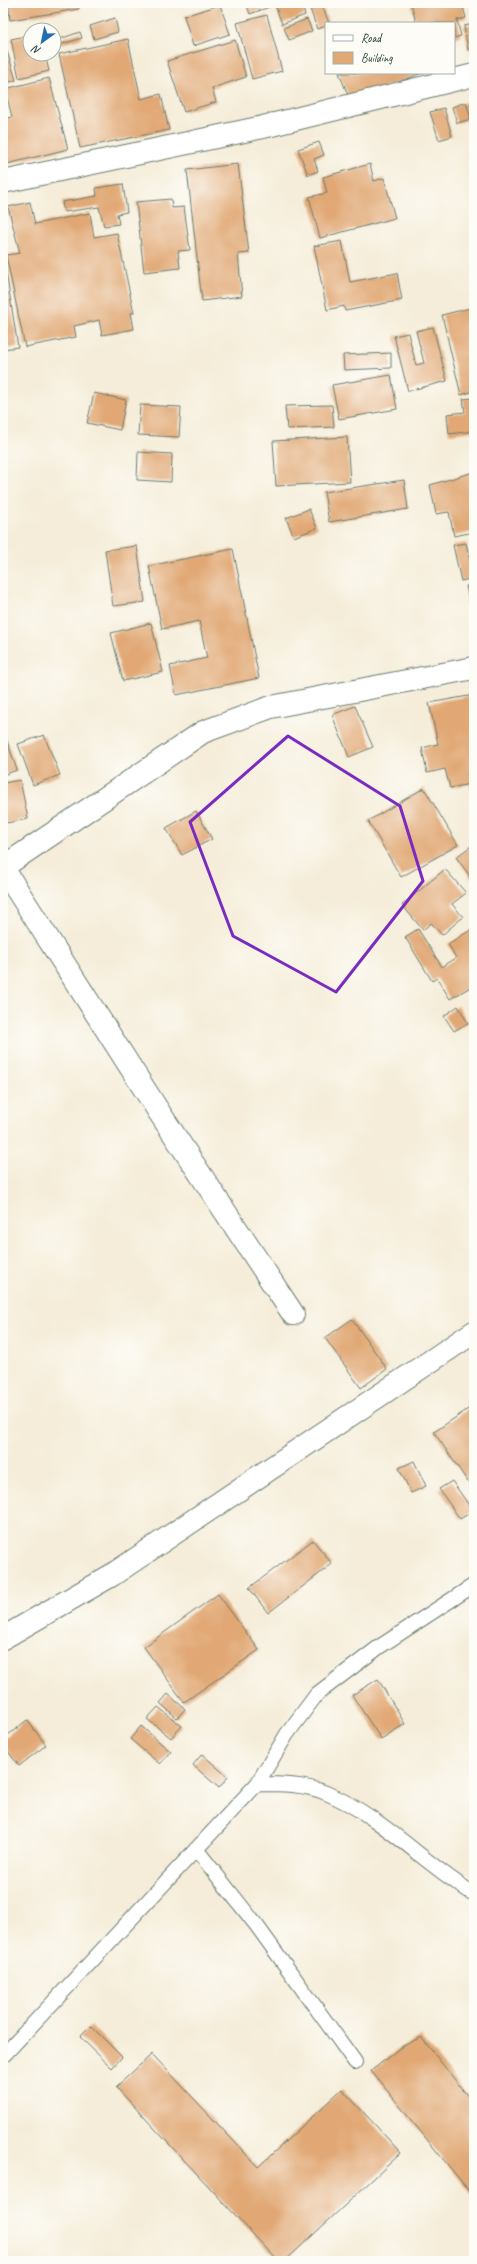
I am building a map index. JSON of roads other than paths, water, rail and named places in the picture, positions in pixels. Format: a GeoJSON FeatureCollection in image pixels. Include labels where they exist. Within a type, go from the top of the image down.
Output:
{"type":"FeatureCollection","features":[{"type":"Feature","properties":{"kind":"street"},"geometry":{"type":"LineString","coordinates":[[3,182],[263,127],[474,75]]}},
{"type":"Feature","properties":{"kind":"street"},"geometry":{"type":"LineString","coordinates":[[293,1314],[182,1147],[3,868],[203,732],[271,707],[474,668]]}},
{"type":"Feature","properties":{"kind":"street"},"geometry":{"type":"LineString","coordinates":[[3,1638],[112,1575],[474,1332]]}},
{"type":"Feature","properties":{"kind":"lane"},"geometry":{"type":"LineString","coordinates":[[3,2056],[257,1784],[287,1734],[317,1694],[379,1647],[474,1585]]}},
{"type":"Feature","properties":{"kind":"lane"},"geometry":{"type":"LineString","coordinates":[[257,1784],[288,1785],[325,1792],[369,1815],[474,1894]]}},
{"type":"Feature","properties":{"kind":"lane"},"geometry":{"type":"LineString","coordinates":[[196,1848],[257,1926],[354,2062]]}}]}
